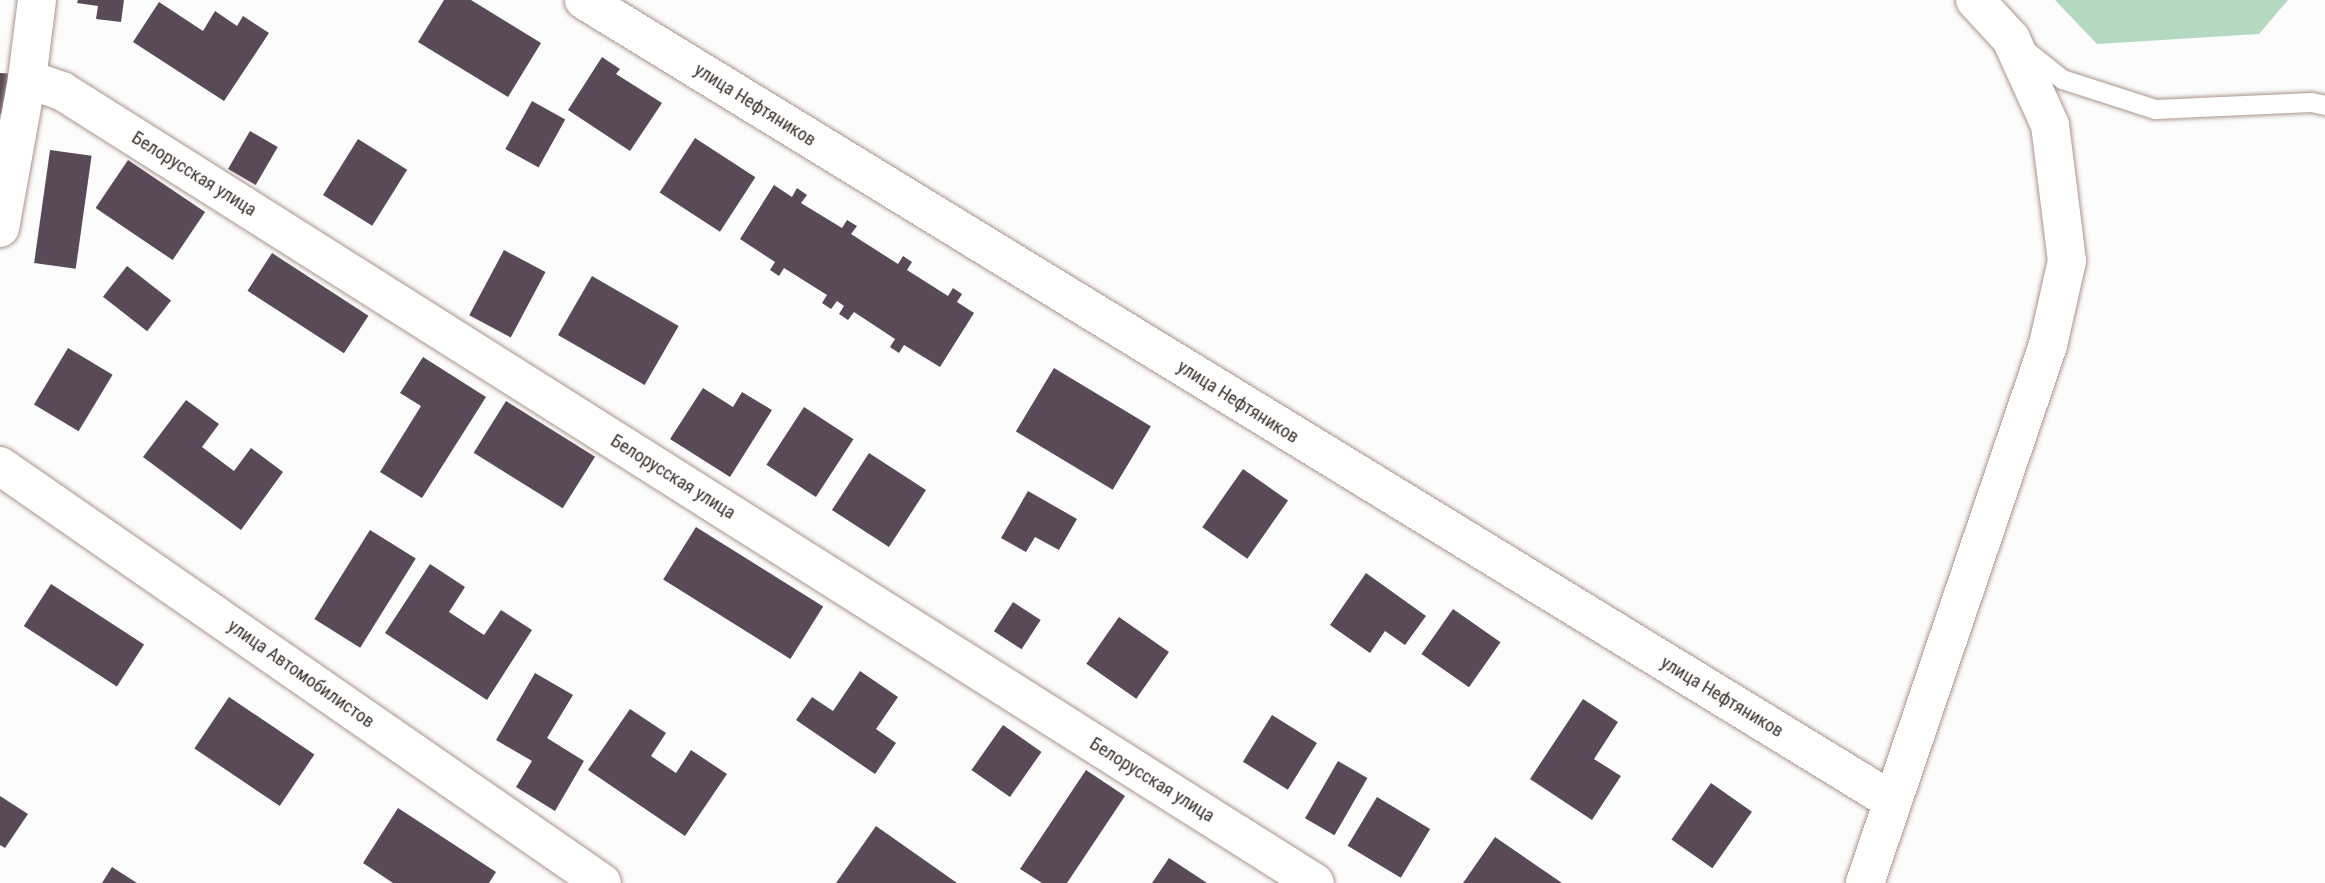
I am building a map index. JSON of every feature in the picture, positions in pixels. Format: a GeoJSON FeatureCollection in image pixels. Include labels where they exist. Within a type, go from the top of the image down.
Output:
{"type":"FeatureCollection","features":[{"type":"Feature","properties":{"kind":"street"},"geometry":{"type":"LineString","coordinates":[[0,228],[27,79],[37,0]]}},
{"type":"Feature","properties":{"kind":"street"},"geometry":{"type":"LineString","coordinates":[[1865,883],[2048,345],[2067,261],[2050,125],[2011,39],[1975,0]]}},
{"type":"Feature","properties":{"kind":"street","name":"улица Нефтяников"},"geometry":{"type":"LineString","coordinates":[[585,1],[1892,801]]}},
{"type":"Feature","properties":{"kind":"street","name":"Белорусская улица"},"geometry":{"type":"LineString","coordinates":[[27,79],[62,91],[1315,883]]}},
{"type":"Feature","properties":{"kind":"street","name":"улица Автомобилистов"},"geometry":{"type":"LineString","coordinates":[[0,466],[602,883]]}},
{"type":"Feature","properties":{"kind":"lane"},"geometry":{"type":"LineString","coordinates":[[2011,39],[2062,79],[2155,109],[2311,102],[2325,105]]}},
{"type":"Feature","properties":{"kind":"green space"},"geometry":{"type":"Polygon","coordinates":[[[2055,0],[2288,0],[2259,34],[2097,44],[2055,0]]]}},
{"type":"Feature","properties":{"kind":"building"},"geometry":{"type":"Polygon","coordinates":[[[78,0],[124,0],[121,22],[96,19],[98,6],[77,3],[78,0]]]}},
{"type":"Feature","properties":{"kind":"building"},"geometry":{"type":"Polygon","coordinates":[[[444,0],[471,0],[541,43],[508,97],[418,42],[444,0]]]}},
{"type":"Feature","properties":{"kind":"building"},"geometry":{"type":"Polygon","coordinates":[[[159,2],[203,31],[215,11],[237,26],[243,16],[269,33],[224,101],[133,42],[159,2]]]}},
{"type":"Feature","properties":{"kind":"building"},"geometry":{"type":"Polygon","coordinates":[[[602,57],[620,69],[616,74],[662,103],[630,151],[568,110],[602,57]]]}},
{"type":"Feature","properties":{"kind":"building"},"geometry":{"type":"Polygon","coordinates":[[[0,73],[15,74],[11,116],[0,114],[0,73]]]}},
{"type":"Feature","properties":{"kind":"building"},"geometry":{"type":"Polygon","coordinates":[[[532,101],[565,119],[539,168],[505,149],[532,101]]]}},
{"type":"Feature","properties":{"kind":"building"},"geometry":{"type":"Polygon","coordinates":[[[250,131],[278,147],[256,185],[228,169],[250,131]]]}},
{"type":"Feature","properties":{"kind":"building"},"geometry":{"type":"Polygon","coordinates":[[[695,138],[755,177],[720,232],[660,193],[695,138]]]}},
{"type":"Feature","properties":{"kind":"building"},"geometry":{"type":"Polygon","coordinates":[[[358,139],[407,170],[372,226],[323,195],[358,139]]]}},
{"type":"Feature","properties":{"kind":"building"},"geometry":{"type":"Polygon","coordinates":[[[50,150],[92,156],[76,269],[34,263],[50,150]]]}},
{"type":"Feature","properties":{"kind":"building"},"geometry":{"type":"Polygon","coordinates":[[[128,160],[205,212],[173,260],[96,208],[128,160]]]}},
{"type":"Feature","properties":{"kind":"building"},"geometry":{"type":"Polygon","coordinates":[[[774,185],[792,197],[797,188],[807,195],[801,203],[842,228],[847,220],[857,226],[851,234],[898,264],[903,256],[912,262],[907,270],[948,296],[953,288],[962,294],[957,302],[974,313],[940,367],[904,345],[899,353],[890,347],[895,339],[854,312],[848,320],[839,314],[844,306],[837,301],[831,309],[822,303],[827,295],[784,268],[779,276],[770,270],[775,262],[740,239],[774,185]]]}},
{"type":"Feature","properties":{"kind":"building"},"geometry":{"type":"Polygon","coordinates":[[[504,250],[545,272],[511,337],[469,315],[504,250]]]}},
{"type":"Feature","properties":{"kind":"building"},"geometry":{"type":"Polygon","coordinates":[[[272,253],[368,316],[344,353],[247,291],[272,253]]]}},
{"type":"Feature","properties":{"kind":"building"},"geometry":{"type":"Polygon","coordinates":[[[127,266],[171,300],[147,331],[103,297],[127,266]]]}},
{"type":"Feature","properties":{"kind":"building"},"geometry":{"type":"Polygon","coordinates":[[[592,276],[679,326],[645,385],[558,335],[592,276]]]}},
{"type":"Feature","properties":{"kind":"building"},"geometry":{"type":"Polygon","coordinates":[[[68,348],[113,375],[79,431],[34,405],[68,348]]]}},
{"type":"Feature","properties":{"kind":"building"},"geometry":{"type":"Polygon","coordinates":[[[423,357],[486,397],[422,498],[380,472],[421,406],[400,393],[423,357]]]}},
{"type":"Feature","properties":{"kind":"building"},"geometry":{"type":"Polygon","coordinates":[[[1054,368],[1151,426],[1113,490],[1016,431],[1054,368]]]}},
{"type":"Feature","properties":{"kind":"building"},"geometry":{"type":"Polygon","coordinates":[[[703,388],[733,407],[742,392],[772,410],[730,477],[670,439],[703,388]]]}},
{"type":"Feature","properties":{"kind":"building"},"geometry":{"type":"Polygon","coordinates":[[[186,400],[219,424],[202,447],[234,471],[251,448],[283,472],[241,530],[143,457],[186,400]]]}},
{"type":"Feature","properties":{"kind":"building"},"geometry":{"type":"Polygon","coordinates":[[[506,401],[595,457],[563,508],[474,453],[506,401]]]}},
{"type":"Feature","properties":{"kind":"building"},"geometry":{"type":"Polygon","coordinates":[[[804,407],[853,439],[816,497],[766,465],[804,407]]]}},
{"type":"Feature","properties":{"kind":"building"},"geometry":{"type":"Polygon","coordinates":[[[869,453],[926,490],[889,547],[832,510],[869,453]]]}},
{"type":"Feature","properties":{"kind":"building"},"geometry":{"type":"Polygon","coordinates":[[[1243,469],[1288,501],[1247,559],[1202,527],[1243,469]]]}},
{"type":"Feature","properties":{"kind":"building"},"geometry":{"type":"Polygon","coordinates":[[[1028,491],[1077,519],[1059,550],[1035,537],[1026,552],[1001,538],[1028,491]]]}},
{"type":"Feature","properties":{"kind":"building"},"geometry":{"type":"Polygon","coordinates":[[[696,527],[823,606],[790,659],[663,580],[696,527]]]}},
{"type":"Feature","properties":{"kind":"building"},"geometry":{"type":"Polygon","coordinates":[[[370,530],[416,559],[360,648],[314,619],[370,530]]]}},
{"type":"Feature","properties":{"kind":"building"},"geometry":{"type":"Polygon","coordinates":[[[430,564],[465,587],[449,612],[484,635],[501,610],[532,630],[487,700],[385,633],[430,564]]]}},
{"type":"Feature","properties":{"kind":"building"},"geometry":{"type":"Polygon","coordinates":[[[1366,573],[1426,616],[1405,645],[1385,631],[1370,653],[1330,625],[1366,573]]]}},
{"type":"Feature","properties":{"kind":"building"},"geometry":{"type":"Polygon","coordinates":[[[51,584],[144,644],[117,686],[24,626],[51,584]]]}},
{"type":"Feature","properties":{"kind":"building"},"geometry":{"type":"Polygon","coordinates":[[[1013,602],[1041,620],[1022,649],[994,631],[1013,602]]]}},
{"type":"Feature","properties":{"kind":"building"},"geometry":{"type":"Polygon","coordinates":[[[1453,609],[1501,642],[1469,687],[1421,654],[1453,609]]]}},
{"type":"Feature","properties":{"kind":"building"},"geometry":{"type":"Polygon","coordinates":[[[1119,617],[1169,652],[1136,699],[1086,664],[1119,617]]]}},
{"type":"Feature","properties":{"kind":"building"},"geometry":{"type":"Polygon","coordinates":[[[860,671],[898,697],[876,729],[896,743],[875,774],[796,720],[812,697],[833,711],[860,671]]]}},
{"type":"Feature","properties":{"kind":"building"},"geometry":{"type":"Polygon","coordinates":[[[535,673],[573,695],[547,738],[584,761],[555,811],[516,787],[532,761],[496,740],[535,673]]]}},
{"type":"Feature","properties":{"kind":"building"},"geometry":{"type":"Polygon","coordinates":[[[229,697],[314,755],[280,806],[194,748],[229,697]]]}},
{"type":"Feature","properties":{"kind":"building"},"geometry":{"type":"Polygon","coordinates":[[[1583,699],[1618,722],[1594,759],[1621,776],[1592,820],[1530,779],[1583,699]]]}},
{"type":"Feature","properties":{"kind":"building"},"geometry":{"type":"Polygon","coordinates":[[[630,709],[666,733],[651,756],[676,773],[691,750],[727,774],[685,836],[588,770],[630,709]]]}},
{"type":"Feature","properties":{"kind":"building"},"geometry":{"type":"Polygon","coordinates":[[[1272,715],[1317,743],[1288,790],[1243,762],[1272,715]]]}},
{"type":"Feature","properties":{"kind":"building"},"geometry":{"type":"Polygon","coordinates":[[[1003,725],[1042,752],[1010,797],[971,770],[1003,725]]]}},
{"type":"Feature","properties":{"kind":"building"},"geometry":{"type":"Polygon","coordinates":[[[1338,761],[1367,778],[1334,835],[1305,818],[1338,761]]]}},
{"type":"Feature","properties":{"kind":"building"},"geometry":{"type":"Polygon","coordinates":[[[1086,770],[1125,796],[1067,883],[1042,883],[1020,869],[1086,770]]]}},
{"type":"Feature","properties":{"kind":"building"},"geometry":{"type":"Polygon","coordinates":[[[1711,783],[1752,812],[1712,868],[1671,840],[1711,783]]]}},
{"type":"Feature","properties":{"kind":"building"},"geometry":{"type":"Polygon","coordinates":[[[0,796],[28,814],[5,848],[0,845],[0,796]]]}},
{"type":"Feature","properties":{"kind":"building"},"geometry":{"type":"Polygon","coordinates":[[[1377,797],[1430,829],[1401,878],[1348,846],[1377,797]]]}},
{"type":"Feature","properties":{"kind":"building"},"geometry":{"type":"Polygon","coordinates":[[[398,808],[496,872],[489,883],[393,883],[363,863],[398,808]]]}},
{"type":"Feature","properties":{"kind":"building"},"geometry":{"type":"Polygon","coordinates":[[[876,826],[957,883],[836,883],[876,826]]]}},
{"type":"Feature","properties":{"kind":"building"},"geometry":{"type":"Polygon","coordinates":[[[1495,837],[1562,883],[1463,883],[1495,837]]]}},
{"type":"Feature","properties":{"kind":"building"},"geometry":{"type":"Polygon","coordinates":[[[1169,858],[1207,883],[1152,883],[1169,858]]]}},
{"type":"Feature","properties":{"kind":"building"},"geometry":{"type":"Polygon","coordinates":[[[112,867],[137,883],[102,883],[112,867]]]}}]}
